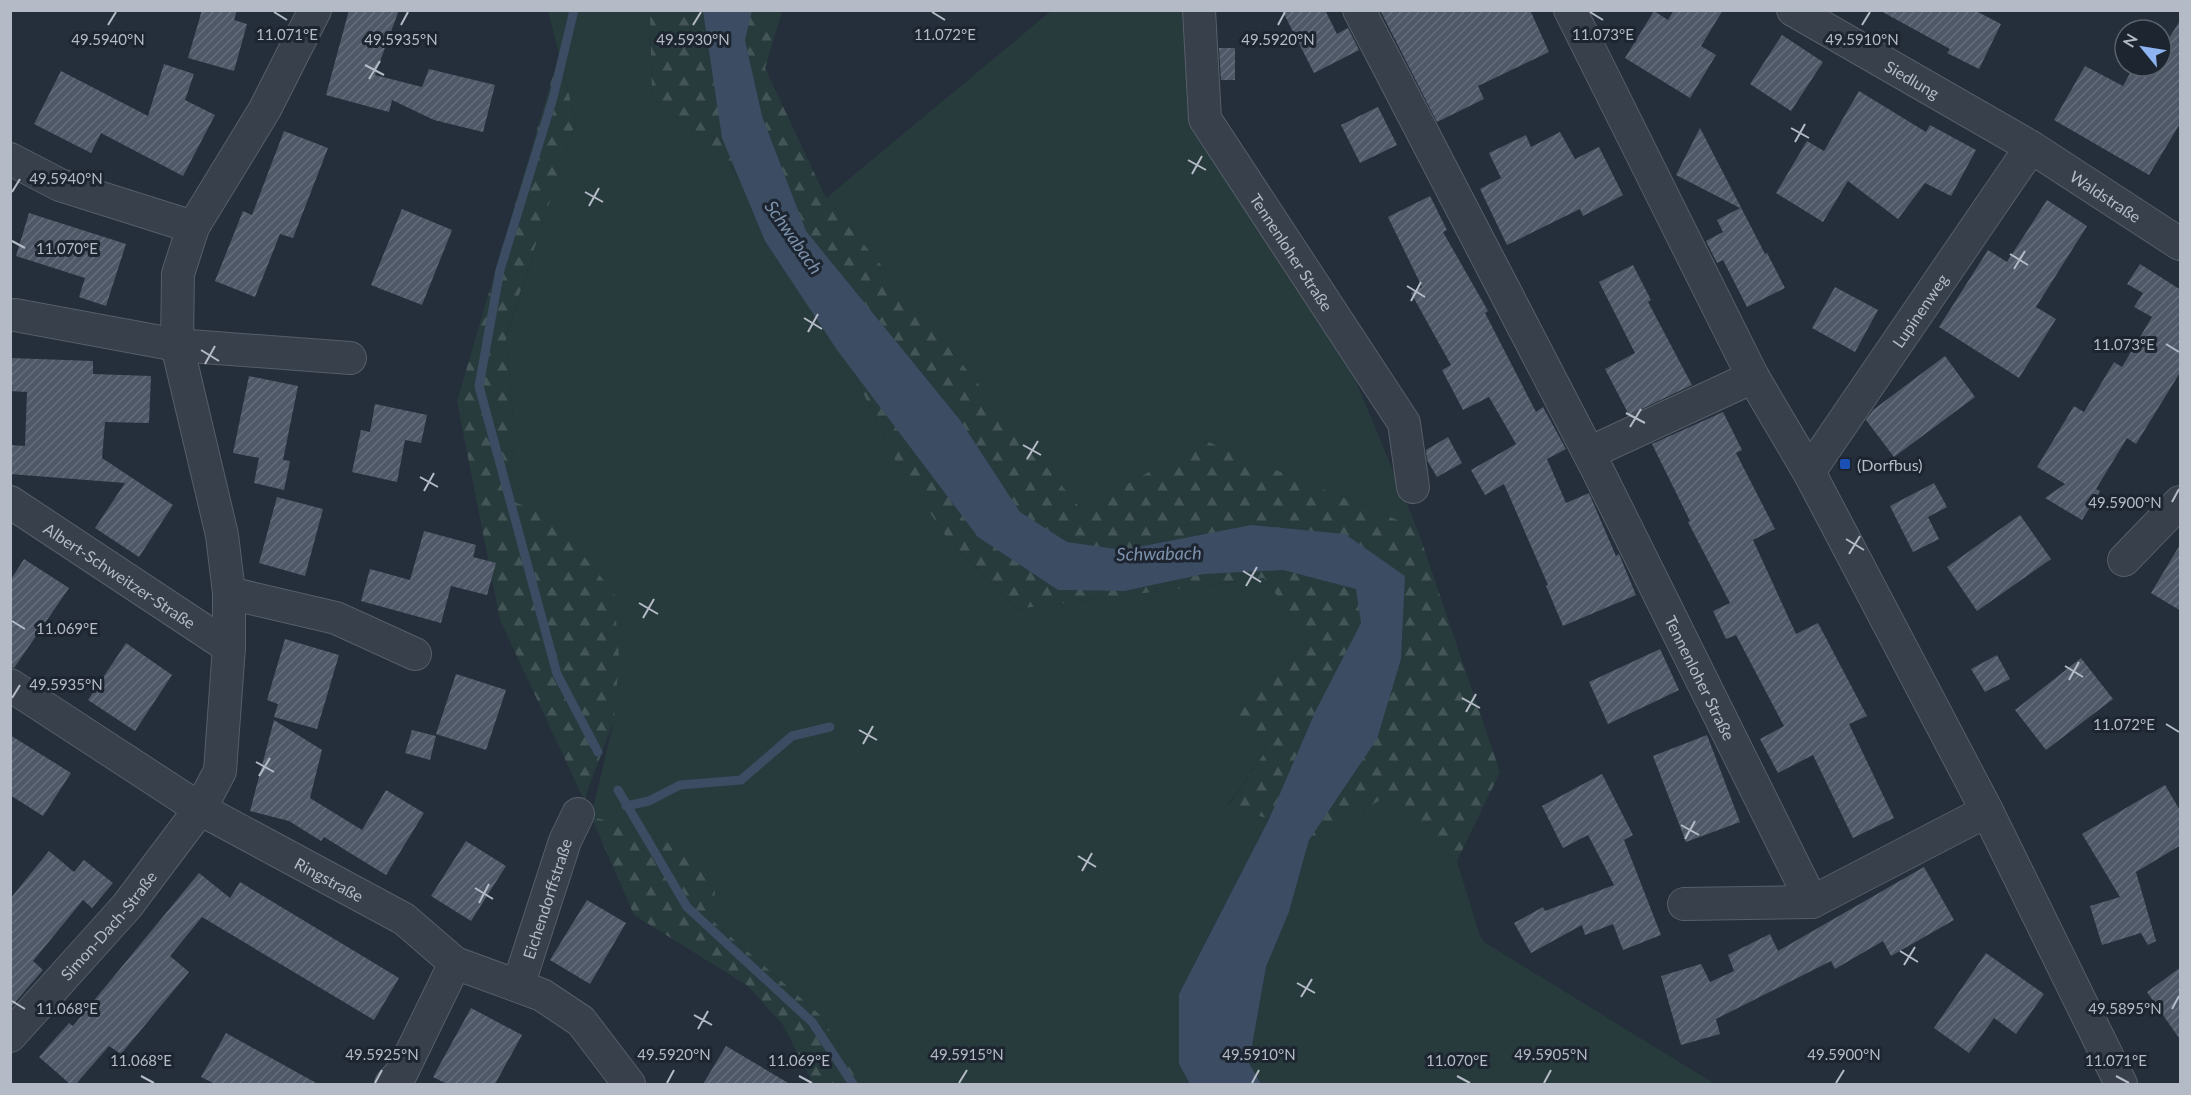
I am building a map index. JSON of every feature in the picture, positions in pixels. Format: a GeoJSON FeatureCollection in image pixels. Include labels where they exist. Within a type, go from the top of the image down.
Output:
{"type":"FeatureCollection","features":[{"type":"Feature","properties":{"kind":"street"},"geometry":{"type":"LineString","coordinates":[[200,809],[220,771],[229,647],[229,593],[222,535],[177,345],[178,274],[193,227],[265,110],[315,10]]}},
{"type":"Feature","properties":{"kind":"street","name":"Tennenloher Straße"},"geometry":{"type":"LineString","coordinates":[[1199,10],[1205,119],[1404,423],[1413,487]]}},
{"type":"Feature","properties":{"kind":"street","name":"Tennenloher Straße"},"geometry":{"type":"LineString","coordinates":[[1359,10],[1589,453],[1812,902]]}},
{"type":"Feature","properties":{"kind":"street"},"geometry":{"type":"LineString","coordinates":[[1570,10],[1754,377],[1809,472],[1987,811],[2121,1084]]}},
{"type":"Feature","properties":{"kind":"street","name":"Siedlung"},"geometry":{"type":"LineString","coordinates":[[1793,10],[2031,147]]}},
{"type":"Feature","properties":{"kind":"street","name":"Waldstraße"},"geometry":{"type":"LineString","coordinates":[[2031,147],[2181,244]]}},
{"type":"Feature","properties":{"kind":"street","name":"Lupinenweg"},"geometry":{"type":"LineString","coordinates":[[1809,472],[2031,147]]}},
{"type":"Feature","properties":{"kind":"street"},"geometry":{"type":"LineString","coordinates":[[10,159],[60,185],[193,227]]}},
{"type":"Feature","properties":{"kind":"street"},"geometry":{"type":"LineString","coordinates":[[15,315],[177,345],[350,358]]}},
{"type":"Feature","properties":{"kind":"street"},"geometry":{"type":"LineString","coordinates":[[1589,453],[1754,377]]}},
{"type":"Feature","properties":{"kind":"street"},"geometry":{"type":"LineString","coordinates":[[2124,560],[2181,501]]}},
{"type":"Feature","properties":{"kind":"street","name":"Albert-Schweitzer-Straße"},"geometry":{"type":"LineString","coordinates":[[10,502],[229,647]]}},
{"type":"Feature","properties":{"kind":"street"},"geometry":{"type":"LineString","coordinates":[[229,593],[336,618],[415,654]]}},
{"type":"Feature","properties":{"kind":"street","name":"Ringstraße"},"geometry":{"type":"LineString","coordinates":[[10,685],[200,809],[404,919],[455,963],[542,995],[581,1021],[629,1084]]}},
{"type":"Feature","properties":{"kind":"street","name":"Simon-Dach-Straße"},"geometry":{"type":"LineString","coordinates":[[10,1036],[127,906],[200,809]]}},
{"type":"Feature","properties":{"kind":"street"},"geometry":{"type":"LineString","coordinates":[[1684,904],[1812,902],[1987,811]]}},
{"type":"Feature","properties":{"kind":"street","name":"Eichendorffstraße"},"geometry":{"type":"LineString","coordinates":[[518,986],[561,852],[578,814]]}},
{"type":"Feature","properties":{"kind":"street"},"geometry":{"type":"LineString","coordinates":[[392,1084],[402,1072],[455,963]]}},
{"type":"Feature","properties":{"kind":"green space"},"geometry":{"type":"Polygon","coordinates":[[[655,10],[782,11],[765,68],[826,198],[1081,509],[1206,441],[1417,528],[1500,772],[1457,861],[1389,794],[1338,827],[1309,840],[1269,819],[1228,806],[1268,748],[1227,718],[1290,662],[1309,639],[1264,578],[1017,609],[947,538],[896,462],[829,321],[724,155],[652,98],[650,16],[655,10]]]}},
{"type":"Feature","properties":{"kind":"green space"},"geometry":{"type":"Polygon","coordinates":[[[548,11],[655,11],[650,17],[652,98],[724,155],[829,321],[896,462],[947,538],[1017,609],[1264,578],[1309,639],[1290,662],[1227,718],[1268,748],[1228,805],[1269,819],[1179,994],[1179,1063],[1190,1084],[864,1084],[820,1015],[713,921],[660,838],[591,816],[614,720],[502,497],[515,443],[506,336],[576,122],[548,11]]]}},
{"type":"Feature","properties":{"kind":"green space"},"geometry":{"type":"Polygon","coordinates":[[[1051,11],[1192,11],[1196,124],[1345,355],[1417,528],[1206,441],[1081,509],[826,198],[1051,11]]]}},
{"type":"Feature","properties":{"kind":"green space"},"geometry":{"type":"Polygon","coordinates":[[[559,55],[576,122],[506,335],[515,443],[502,497],[552,517],[614,593],[619,658],[614,720],[584,800],[500,620],[457,401],[559,55]]]}},
{"type":"Feature","properties":{"kind":"green space"},"geometry":{"type":"Polygon","coordinates":[[[1389,793],[1457,861],[1480,936],[1484,942],[1715,1084],[1261,1084],[1249,1063],[1266,967],[1289,912],[1309,840],[1338,827],[1389,793]]]}},
{"type":"Feature","properties":{"kind":"green space"},"geometry":{"type":"Polygon","coordinates":[[[591,816],[660,838],[716,874],[713,921],[820,1015],[864,1084],[813,1084],[783,1025],[748,986],[634,915],[591,816]]]}},
{"type":"Feature","properties":{"kind":"water","name":"Schwabach"},"geometry":{"type":"Polygon","coordinates":[[[703,11],[752,11],[745,40],[762,116],[806,231],[960,420],[1020,512],[1067,542],[1123,550],[1251,525],[1345,534],[1405,576],[1401,659],[1377,739],[1309,840],[1289,912],[1266,967],[1249,1063],[1261,1084],[1190,1084],[1179,1064],[1179,994],[1269,819],[1316,710],[1361,623],[1356,589],[1283,570],[1204,574],[1124,591],[1058,590],[978,537],[837,350],[765,241],[722,138],[703,11]]]}},
{"type":"Feature","properties":{"kind":"building"},"geometry":{"type":"Polygon","coordinates":[[[202,10],[237,10],[234,20],[247,24],[234,71],[188,58],[202,10]]]}},
{"type":"Feature","properties":{"kind":"building"},"geometry":{"type":"Polygon","coordinates":[[[349,10],[399,10],[375,75],[422,87],[429,69],[495,85],[483,132],[434,120],[392,100],[389,112],[326,95],[349,10]]]}},
{"type":"Feature","properties":{"kind":"building"},"geometry":{"type":"Polygon","coordinates":[[[1282,10],[1325,10],[1337,34],[1348,28],[1359,50],[1314,73],[1282,10]]]}},
{"type":"Feature","properties":{"kind":"building"},"geometry":{"type":"Polygon","coordinates":[[[1380,10],[1530,10],[1549,52],[1478,86],[1484,99],[1437,122],[1380,10]]]}},
{"type":"Feature","properties":{"kind":"building"},"geometry":{"type":"Polygon","coordinates":[[[1674,10],[1723,10],[1701,46],[1716,55],[1690,98],[1625,58],[1654,11],[1668,20],[1674,10]]]}},
{"type":"Feature","properties":{"kind":"building"},"geometry":{"type":"Polygon","coordinates":[[[1879,10],[1974,10],[2001,24],[1979,69],[1947,53],[1950,49],[1879,10]]]}},
{"type":"Feature","properties":{"kind":"building"},"geometry":{"type":"Polygon","coordinates":[[[2181,19],[2181,122],[2149,175],[2054,120],[2085,66],[2123,86],[2127,78],[2173,78],[2173,32],[2181,19]]]}},
{"type":"Feature","properties":{"kind":"building"},"geometry":{"type":"Polygon","coordinates":[[[1782,35],[1823,62],[1791,111],[1750,84],[1782,35]]]}},
{"type":"Feature","properties":{"kind":"building"},"geometry":{"type":"Polygon","coordinates":[[[1219,48],[1235,48],[1235,80],[1221,80],[1219,48]]]}},
{"type":"Feature","properties":{"kind":"building"},"geometry":{"type":"Polygon","coordinates":[[[164,64],[194,74],[185,100],[215,115],[183,176],[101,133],[91,153],[34,124],[61,71],[148,116],[164,64]]]}},
{"type":"Feature","properties":{"kind":"building"},"geometry":{"type":"Polygon","coordinates":[[[1859,91],[1926,132],[1930,125],[1976,150],[1951,196],[1925,183],[1898,219],[1848,181],[1823,222],[1776,193],[1807,141],[1824,151],[1859,91]]]}},
{"type":"Feature","properties":{"kind":"building"},"geometry":{"type":"Polygon","coordinates":[[[1378,107],[1397,145],[1360,163],[1341,125],[1378,107]]]}},
{"type":"Feature","properties":{"kind":"building"},"geometry":{"type":"Polygon","coordinates":[[[1700,128],[1785,288],[1747,307],[1723,260],[1717,263],[1706,241],[1723,232],[1717,220],[1740,208],[1676,175],[1700,128]]]}},
{"type":"Feature","properties":{"kind":"building"},"geometry":{"type":"Polygon","coordinates":[[[284,131],[328,148],[293,238],[280,234],[255,297],[215,281],[243,211],[252,215],[284,131]]]}},
{"type":"Feature","properties":{"kind":"building"},"geometry":{"type":"Polygon","coordinates":[[[1560,132],[1575,159],[1599,147],[1623,195],[1583,216],[1580,209],[1507,245],[1480,189],[1501,178],[1489,153],[1526,135],[1531,147],[1560,132]]]}},
{"type":"Feature","properties":{"kind":"building"},"geometry":{"type":"Polygon","coordinates":[[[1430,196],[1447,230],[1443,232],[1488,311],[1485,313],[1536,412],[1543,407],[1566,449],[1547,459],[1566,503],[1589,493],[1616,556],[1619,554],[1636,595],[1563,626],[1546,586],[1548,585],[1504,484],[1485,495],[1471,470],[1516,444],[1489,397],[1463,410],[1442,370],[1451,365],[1411,293],[1422,287],[1388,217],[1430,196]]]}},
{"type":"Feature","properties":{"kind":"building"},"geometry":{"type":"Polygon","coordinates":[[[2047,200],[2087,226],[2036,307],[2056,319],[2019,378],[1939,327],[1988,250],[2007,262],[2047,200]]]}},
{"type":"Feature","properties":{"kind":"building"},"geometry":{"type":"Polygon","coordinates":[[[402,209],[452,230],[422,305],[371,285],[402,209]]]}},
{"type":"Feature","properties":{"kind":"building"},"geometry":{"type":"Polygon","coordinates":[[[29,213],[126,244],[106,306],[79,297],[85,278],[16,256],[29,213]]]}},
{"type":"Feature","properties":{"kind":"building"},"geometry":{"type":"Polygon","coordinates":[[[2140,264],[2181,290],[2181,371],[2136,444],[2127,438],[2096,489],[2100,491],[2082,520],[2045,498],[2065,484],[2037,467],[2074,406],[2084,412],[2114,362],[2122,367],[2152,317],[2134,307],[2143,293],[2127,284],[2140,264]]]}},
{"type":"Feature","properties":{"kind":"building"},"geometry":{"type":"Polygon","coordinates":[[[1633,265],[1651,300],[1648,302],[1692,385],[1629,415],[1605,369],[1635,353],[1599,282],[1633,265]]]}},
{"type":"Feature","properties":{"kind":"building"},"geometry":{"type":"Polygon","coordinates":[[[1835,287],[1878,310],[1855,352],[1812,328],[1835,287]]]}},
{"type":"Feature","properties":{"kind":"building"},"geometry":{"type":"Polygon","coordinates":[[[1945,356],[1975,397],[1894,457],[1866,420],[1873,410],[1945,356]]]}},
{"type":"Feature","properties":{"kind":"building"},"geometry":{"type":"Polygon","coordinates":[[[10,358],[93,361],[93,374],[151,376],[149,423],[105,422],[102,458],[173,505],[139,557],[95,528],[125,483],[10,474],[10,445],[25,446],[27,392],[10,391],[10,358]]]}},
{"type":"Feature","properties":{"kind":"building"},"geometry":{"type":"Polygon","coordinates":[[[249,376],[298,386],[283,460],[290,461],[284,490],[254,483],[259,458],[233,453],[249,376]]]}},
{"type":"Feature","properties":{"kind":"building"},"geometry":{"type":"Polygon","coordinates":[[[375,404],[427,415],[421,443],[405,440],[397,482],[352,472],[361,430],[370,432],[375,404]]]}},
{"type":"Feature","properties":{"kind":"building"},"geometry":{"type":"Polygon","coordinates":[[[1723,412],[1742,450],[1736,453],[1775,529],[1753,540],[1796,634],[1818,623],[1867,716],[1849,724],[1894,818],[1853,838],[1813,755],[1778,773],[1760,739],[1784,726],[1736,635],[1726,639],[1713,611],[1730,603],[1688,522],[1690,521],[1652,444],[1723,412]]]}},
{"type":"Feature","properties":{"kind":"building"},"geometry":{"type":"Polygon","coordinates":[[[1448,437],[1462,463],[1437,477],[1427,460],[1426,450],[1448,437]]]}},
{"type":"Feature","properties":{"kind":"building"},"geometry":{"type":"Polygon","coordinates":[[[1934,483],[1947,507],[1928,517],[1939,539],[1913,552],[1890,506],[1934,483]]]}},
{"type":"Feature","properties":{"kind":"building"},"geometry":{"type":"Polygon","coordinates":[[[277,497],[323,509],[305,576],[259,563],[277,497]]]}},
{"type":"Feature","properties":{"kind":"building"},"geometry":{"type":"Polygon","coordinates":[[[2020,515],[2051,559],[1977,611],[1947,567],[2020,515]]]}},
{"type":"Feature","properties":{"kind":"building"},"geometry":{"type":"Polygon","coordinates":[[[424,531],[476,545],[473,557],[496,563],[487,595],[451,586],[441,623],[361,601],[370,569],[410,580],[424,531]]]}},
{"type":"Feature","properties":{"kind":"building"},"geometry":{"type":"Polygon","coordinates":[[[2181,543],[2181,611],[2151,593],[2181,543]]]}},
{"type":"Feature","properties":{"kind":"building"},"geometry":{"type":"Polygon","coordinates":[[[24,559],[69,588],[14,668],[10,667],[10,581],[24,559]]]}},
{"type":"Feature","properties":{"kind":"building"},"geometry":{"type":"Polygon","coordinates":[[[285,639],[339,655],[317,729],[274,717],[278,704],[267,700],[285,639]]]}},
{"type":"Feature","properties":{"kind":"building"},"geometry":{"type":"Polygon","coordinates":[[[126,643],[172,675],[135,731],[88,700],[126,643]]]}},
{"type":"Feature","properties":{"kind":"building"},"geometry":{"type":"Polygon","coordinates":[[[1660,649],[1679,690],[1608,724],[1589,682],[1660,649]]]}},
{"type":"Feature","properties":{"kind":"building"},"geometry":{"type":"Polygon","coordinates":[[[1997,655],[2010,679],[1985,692],[1971,669],[1997,655]]]}},
{"type":"Feature","properties":{"kind":"building"},"geometry":{"type":"Polygon","coordinates":[[[2081,658],[2113,699],[2046,750],[2015,710],[2081,658]]]}},
{"type":"Feature","properties":{"kind":"building"},"geometry":{"type":"Polygon","coordinates":[[[456,674],[506,690],[486,750],[436,734],[456,674]]]}},
{"type":"Feature","properties":{"kind":"building"},"geometry":{"type":"Polygon","coordinates":[[[274,720],[322,750],[310,798],[362,830],[386,790],[424,813],[386,875],[324,837],[321,841],[289,821],[250,811],[274,720]]]}},
{"type":"Feature","properties":{"kind":"building"},"geometry":{"type":"Polygon","coordinates":[[[412,730],[436,736],[430,760],[405,753],[412,730]]]}},
{"type":"Feature","properties":{"kind":"building"},"geometry":{"type":"Polygon","coordinates":[[[10,735],[71,773],[43,816],[10,795],[10,735]]]}},
{"type":"Feature","properties":{"kind":"building"},"geometry":{"type":"Polygon","coordinates":[[[1707,735],[1740,822],[1686,842],[1653,756],[1707,735]]]}},
{"type":"Feature","properties":{"kind":"building"},"geometry":{"type":"Polygon","coordinates":[[[1602,774],[1633,835],[1624,840],[1661,935],[1623,950],[1613,924],[1585,935],[1582,925],[1531,953],[1514,923],[1543,907],[1545,911],[1614,885],[1588,835],[1563,848],[1542,806],[1602,774]]]}},
{"type":"Feature","properties":{"kind":"building"},"geometry":{"type":"Polygon","coordinates":[[[2165,785],[2181,812],[2181,845],[2136,872],[2156,941],[2148,945],[2141,933],[2102,945],[2090,906],[2120,897],[2082,834],[2165,785]]]}},
{"type":"Feature","properties":{"kind":"building"},"geometry":{"type":"Polygon","coordinates":[[[466,841],[506,866],[471,921],[431,896],[466,841]]]}},
{"type":"Feature","properties":{"kind":"building"},"geometry":{"type":"Polygon","coordinates":[[[49,851],[74,872],[84,860],[113,883],[92,908],[83,900],[33,961],[43,970],[10,1008],[10,899],[49,851]]]}},
{"type":"Feature","properties":{"kind":"building"},"geometry":{"type":"Polygon","coordinates":[[[1924,867],[1954,920],[1891,956],[1883,941],[1835,969],[1831,961],[1716,1019],[1720,1034],[1681,1045],[1661,976],[1701,964],[1710,982],[1734,971],[1728,955],[1770,934],[1778,951],[1924,867]]]}},
{"type":"Feature","properties":{"kind":"building"},"geometry":{"type":"Polygon","coordinates":[[[199,873],[230,898],[240,882],[399,978],[374,1020],[202,917],[170,956],[189,972],[121,1054],[109,1046],[76,1084],[70,1084],[39,1057],[69,1023],[73,1026],[199,873]]]}},
{"type":"Feature","properties":{"kind":"building"},"geometry":{"type":"Polygon","coordinates":[[[587,900],[626,923],[590,984],[550,960],[587,900]]]}},
{"type":"Feature","properties":{"kind":"building"},"geometry":{"type":"Polygon","coordinates":[[[1986,953],[2044,994],[2016,1034],[1994,1018],[1969,1053],[1934,1028],[1986,953]]]}},
{"type":"Feature","properties":{"kind":"building"},"geometry":{"type":"Polygon","coordinates":[[[2181,967],[2181,1041],[2147,992],[2181,967]]]}},
{"type":"Feature","properties":{"kind":"building"},"geometry":{"type":"Polygon","coordinates":[[[471,1008],[522,1035],[495,1084],[447,1084],[433,1077],[471,1008]]]}},
{"type":"Feature","properties":{"kind":"building"},"geometry":{"type":"Polygon","coordinates":[[[226,1033],[318,1084],[215,1084],[201,1077],[226,1033]]]}},
{"type":"Feature","properties":{"kind":"building"},"geometry":{"type":"Polygon","coordinates":[[[726,1046],[790,1084],[703,1084],[726,1046]]]}},
{"type":"Feature","properties":{"kind":"waterway"},"geometry":{"type":"LineString","coordinates":[[574,10],[553,98],[500,270],[479,386],[557,674],[598,752]]}},
{"type":"Feature","properties":{"kind":"waterway"},"geometry":{"type":"LineString","coordinates":[[626,806],[649,801],[680,785],[741,780],[792,736],[830,727]]}},
{"type":"Feature","properties":{"kind":"waterway"},"geometry":{"type":"LineString","coordinates":[[618,790],[687,907],[812,1022],[853,1084]]}},
{"type":"Feature","properties":{"kind":"place","name":"(Dorfbus)"},"geometry":{"type":"Point","coordinates":[1845,464]}}]}
